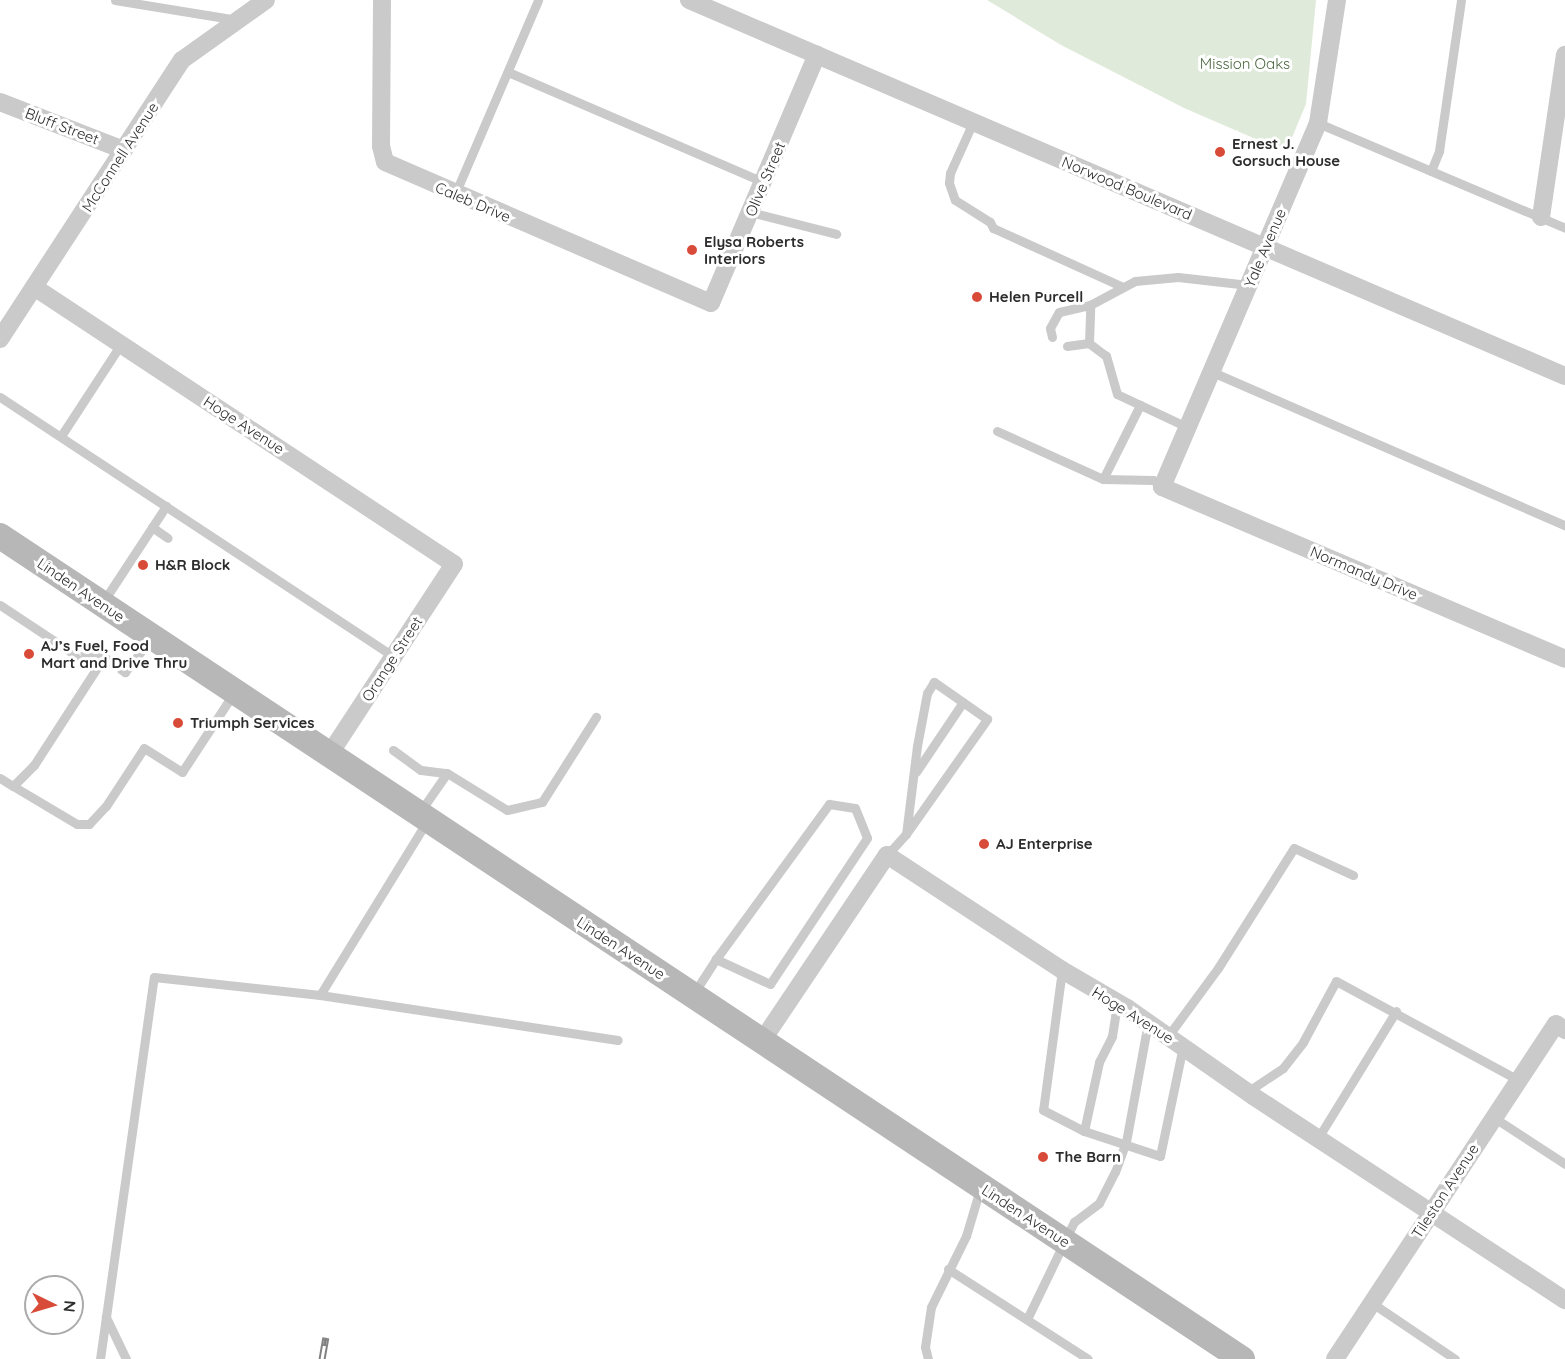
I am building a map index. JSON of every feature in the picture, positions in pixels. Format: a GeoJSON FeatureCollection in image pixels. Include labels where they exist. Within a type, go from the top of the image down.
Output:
{"type":"FeatureCollection","features":[{"type":"Feature","properties":{"kind":"street","name":"McConnell Avenue"},"geometry":{"type":"LineString","coordinates":[[0,339],[182,60],[266,0]]}},
{"type":"Feature","properties":{"kind":"street","name":"Caleb Drive"},"geometry":{"type":"LineString","coordinates":[[382,0],[381,146],[385,162],[711,303]]}},
{"type":"Feature","properties":{"kind":"street","name":"Norwood Boulevard"},"geometry":{"type":"LineString","coordinates":[[689,0],[1565,376]]}},
{"type":"Feature","properties":{"kind":"street","name":"Yale Avenue"},"geometry":{"type":"LineString","coordinates":[[1162,487],[1318,123],[1337,0]]}},
{"type":"Feature","properties":{"kind":"street","name":"Olive Street"},"geometry":{"type":"LineString","coordinates":[[711,303],[817,55]]}},
{"type":"Feature","properties":{"kind":"street"},"geometry":{"type":"LineString","coordinates":[[1541,217],[1561,114],[1565,55]]}},
{"type":"Feature","properties":{"kind":"street","name":"Bluff Street"},"geometry":{"type":"LineString","coordinates":[[0,102],[124,150]]}},
{"type":"Feature","properties":{"kind":"street","name":"Hoge Avenue"},"geometry":{"type":"LineString","coordinates":[[34,287],[454,564]]}},
{"type":"Feature","properties":{"kind":"street","name":"Normandy Drive"},"geometry":{"type":"LineString","coordinates":[[1162,487],[1565,659]]}},
{"type":"Feature","properties":{"kind":"street","name":"Linden Avenue"},"geometry":{"type":"LineString","coordinates":[[0,536],[1242,1359]]}},
{"type":"Feature","properties":{"kind":"street","name":"Orange Street"},"geometry":{"type":"LineString","coordinates":[[329,755],[454,564]]}},
{"type":"Feature","properties":{"kind":"street"},"geometry":{"type":"LineString","coordinates":[[762,1041],[887,855]]}},
{"type":"Feature","properties":{"kind":"street","name":"Hoge Avenue"},"geometry":{"type":"LineString","coordinates":[[887,855],[1062,970],[1149,1022],[1248,1092],[1432,1210],[1565,1300]]}},
{"type":"Feature","properties":{"kind":"street","name":"Tileston Avenue"},"geometry":{"type":"LineString","coordinates":[[1335,1359],[1518,1080],[1561,1027]]}},
{"type":"Feature","properties":{"kind":"lane"},"geometry":{"type":"LineString","coordinates":[[116,0],[238,20]]}},
{"type":"Feature","properties":{"kind":"lane"},"geometry":{"type":"LineString","coordinates":[[455,194],[538,0]]}},
{"type":"Feature","properties":{"kind":"lane"},"geometry":{"type":"LineString","coordinates":[[1431,171],[1439,151],[1461,0]]}},
{"type":"Feature","properties":{"kind":"lane"},"geometry":{"type":"LineString","coordinates":[[508,72],[763,182]]}},
{"type":"Feature","properties":{"kind":"lane"},"geometry":{"type":"LineString","coordinates":[[974,122],[950,174],[948,183],[955,200],[990,222],[993,228],[1121,285]]}},
{"type":"Feature","properties":{"kind":"lane"},"geometry":{"type":"LineString","coordinates":[[1318,123],[1565,228]]}},
{"type":"Feature","properties":{"kind":"lane"},"geometry":{"type":"LineString","coordinates":[[750,212],[836,234]]}},
{"type":"Feature","properties":{"kind":"lane"},"geometry":{"type":"LineString","coordinates":[[1052,337],[1050,328],[1059,312],[1090,305],[1121,285],[1178,277],[1249,285]]}},
{"type":"Feature","properties":{"kind":"lane"},"geometry":{"type":"LineString","coordinates":[[1089,343],[1090,305]]}},
{"type":"Feature","properties":{"kind":"lane"},"geometry":{"type":"LineString","coordinates":[[1067,346],[1089,343],[1106,356],[1117,394],[1187,427]]}},
{"type":"Feature","properties":{"kind":"lane"},"geometry":{"type":"LineString","coordinates":[[61,436],[121,344]]}},
{"type":"Feature","properties":{"kind":"lane"},"geometry":{"type":"LineString","coordinates":[[1210,371],[1565,525]]}},
{"type":"Feature","properties":{"kind":"lane"},"geometry":{"type":"LineString","coordinates":[[0,397],[393,656]]}},
{"type":"Feature","properties":{"kind":"lane"},"geometry":{"type":"LineString","coordinates":[[1103,479],[1140,405]]}},
{"type":"Feature","properties":{"kind":"lane"},"geometry":{"type":"LineString","coordinates":[[997,431],[1103,479],[1153,480],[1162,487]]}},
{"type":"Feature","properties":{"kind":"lane"},"geometry":{"type":"LineString","coordinates":[[102,604],[166,506]]}},
{"type":"Feature","properties":{"kind":"lane"},"geometry":{"type":"LineString","coordinates":[[152,527],[168,538]]}},
{"type":"Feature","properties":{"kind":"lane"},"geometry":{"type":"LineString","coordinates":[[0,604],[11,617],[77,656],[104,657],[124,672],[152,637]]}},
{"type":"Feature","properties":{"kind":"lane"},"geometry":{"type":"LineString","coordinates":[[14,786],[34,765],[104,657]]}},
{"type":"Feature","properties":{"kind":"lane"},"geometry":{"type":"LineString","coordinates":[[887,855],[906,834],[987,719],[934,682],[927,693],[906,834]]}},
{"type":"Feature","properties":{"kind":"lane"},"geometry":{"type":"LineString","coordinates":[[0,778],[78,824],[89,824],[106,806],[144,748],[182,772],[234,692]]}},
{"type":"Feature","properties":{"kind":"lane"},"geometry":{"type":"LineString","coordinates":[[915,773],[963,702]]}},
{"type":"Feature","properties":{"kind":"lane"},"geometry":{"type":"LineString","coordinates":[[393,750],[421,770],[447,773],[507,810],[542,802],[596,717]]}},
{"type":"Feature","properties":{"kind":"lane"},"geometry":{"type":"LineString","coordinates":[[320,995],[447,773]]}},
{"type":"Feature","properties":{"kind":"lane"},"geometry":{"type":"LineString","coordinates":[[693,995],[716,959],[829,804],[855,808],[867,838],[770,984],[716,959]]}},
{"type":"Feature","properties":{"kind":"lane"},"geometry":{"type":"LineString","coordinates":[[1062,970],[1043,1110],[1084,1131],[1160,1156],[1175,1041],[1294,848],[1353,875]]}},
{"type":"Feature","properties":{"kind":"lane"},"geometry":{"type":"LineString","coordinates":[[100,1359],[154,977],[320,995],[618,1040]]}},
{"type":"Feature","properties":{"kind":"lane"},"geometry":{"type":"LineString","coordinates":[[1248,1092],[1283,1068],[1303,1042],[1336,981],[1396,1011],[1518,1080]]}},
{"type":"Feature","properties":{"kind":"lane"},"geometry":{"type":"LineString","coordinates":[[1084,1131],[1099,1062],[1112,1036],[1117,1004]]}},
{"type":"Feature","properties":{"kind":"lane"},"geometry":{"type":"LineString","coordinates":[[1318,1138],[1396,1011]]}},
{"type":"Feature","properties":{"kind":"lane"},"geometry":{"type":"LineString","coordinates":[[1028,1317],[1074,1222],[1099,1203],[1126,1143],[1149,1022]]}},
{"type":"Feature","properties":{"kind":"lane"},"geometry":{"type":"LineString","coordinates":[[1493,1117],[1565,1164]]}},
{"type":"Feature","properties":{"kind":"lane"},"geometry":{"type":"LineString","coordinates":[[928,1359],[925,1347],[930,1307],[966,1236],[981,1187]]}},
{"type":"Feature","properties":{"kind":"lane"},"geometry":{"type":"LineString","coordinates":[[948,1269],[1028,1317],[1088,1359]]}},
{"type":"Feature","properties":{"kind":"lane"},"geometry":{"type":"LineString","coordinates":[[1372,1303],[1455,1359]]}},
{"type":"Feature","properties":{"kind":"lane"},"geometry":{"type":"LineString","coordinates":[[106,1317],[126,1359]]}},
{"type":"Feature","properties":{"kind":"green space","name":"Mission Oaks"},"geometry":{"type":"Polygon","coordinates":[[[987,0],[1316,0],[1306,104],[1286,152],[1184,108],[1061,45],[987,0]]]}},
{"type":"Feature","properties":{"kind":"railway"},"geometry":{"type":"LineString","coordinates":[[322,1359],[326,1337]]}},
{"type":"Feature","properties":{"kind":"place","name":"Ernest J. Gorsuch House"},"geometry":{"type":"Point","coordinates":[1220,152]}},
{"type":"Feature","properties":{"kind":"place","name":"Elysa Roberts Interiors"},"geometry":{"type":"Point","coordinates":[692,250]}},
{"type":"Feature","properties":{"kind":"place","name":"Helen Purcell"},"geometry":{"type":"Point","coordinates":[977,297]}},
{"type":"Feature","properties":{"kind":"place","name":"H&R Block"},"geometry":{"type":"Point","coordinates":[143,565]}},
{"type":"Feature","properties":{"kind":"place","name":"AJ’s Fuel, Food Mart and Drive Thru"},"geometry":{"type":"Point","coordinates":[29,654]}},
{"type":"Feature","properties":{"kind":"place","name":"Triumph Services"},"geometry":{"type":"Point","coordinates":[178,723]}},
{"type":"Feature","properties":{"kind":"place","name":"AJ Enterprise"},"geometry":{"type":"Point","coordinates":[984,844]}},
{"type":"Feature","properties":{"kind":"place","name":"The Barn"},"geometry":{"type":"Point","coordinates":[1043,1157]}}]}
